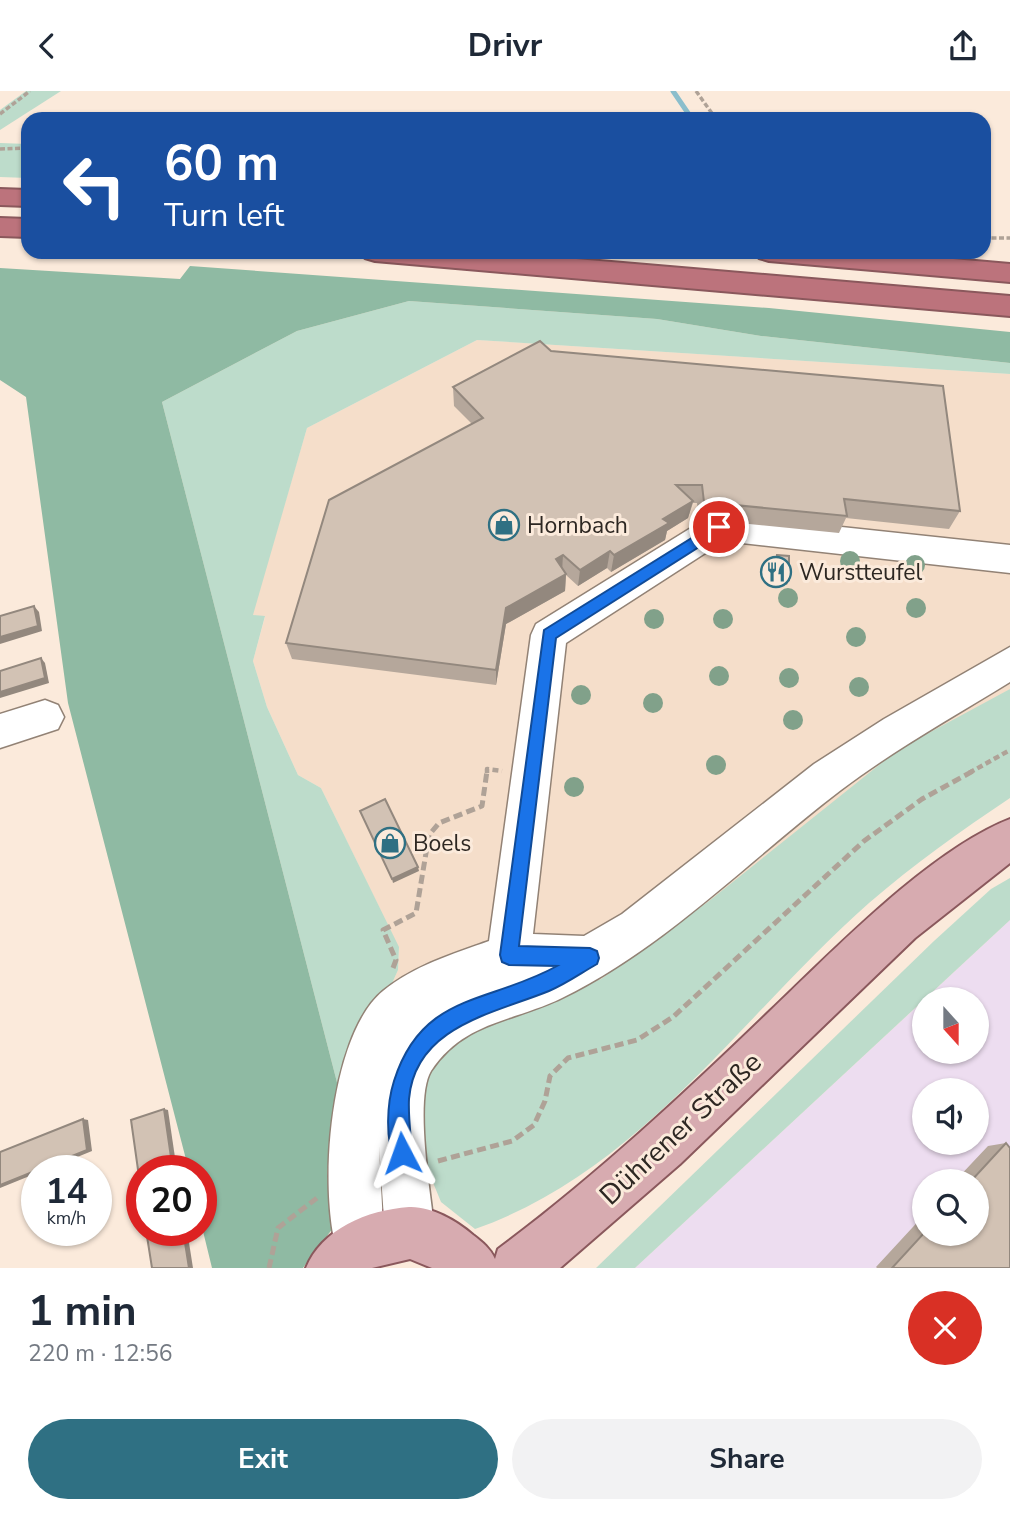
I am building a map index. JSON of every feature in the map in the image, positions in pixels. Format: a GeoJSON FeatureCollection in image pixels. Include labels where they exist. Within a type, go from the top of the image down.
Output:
{"type":"FeatureCollection","features":[{"type":"Feature","properties":{"kind":"highway"},"geometry":{"type":"LineString","coordinates":[[0,197],[21,198]]}},
{"type":"Feature","properties":{"kind":"highway"},"geometry":{"type":"LineString","coordinates":[[0,227],[21,228]]}},
{"type":"Feature","properties":{"kind":"highway"},"geometry":{"type":"LineString","coordinates":[[465,259],[1010,306]]}},
{"type":"Feature","properties":{"kind":"highway"},"geometry":{"type":"LineString","coordinates":[[846,259],[1010,274]]}},
{"type":"Feature","properties":{"kind":"main road","name":"Dührener Straße"},"geometry":{"type":"LineString","coordinates":[[517,1268],[581,1221],[654,1156],[836,980],[956,874],[1010,839]]}},
{"type":"Feature","properties":{"kind":"main road"},"geometry":{"type":"LineString","coordinates":[[346,1257],[410,1233],[440,1241],[466,1260],[472,1268]]}},
{"type":"Feature","properties":{"kind":"lane"},"geometry":{"type":"LineString","coordinates":[[509,955],[549,635],[719,527],[1010,559]]}},
{"type":"Feature","properties":{"kind":"lane"},"geometry":{"type":"LineString","coordinates":[[410,1233],[399,1098],[411,1061],[437,1028],[481,1004],[547,982],[590,958],[673,902],[828,777],[897,731],[1010,663]]}},
{"type":"Feature","properties":{"kind":"lane"},"geometry":{"type":"LineString","coordinates":[[0,731],[45,717]]}},
{"type":"Feature","properties":{"kind":"lane"},"geometry":{"type":"LineString","coordinates":[[346,1257],[355,1181],[356,1101],[370,1047],[397,1008],[440,981],[509,955],[590,958]]}},
{"type":"Feature","properties":{"kind":"path"},"geometry":{"type":"LineString","coordinates":[[0,114],[30,91]]}},
{"type":"Feature","properties":{"kind":"path"},"geometry":{"type":"LineString","coordinates":[[696,91],[711,112]]}},
{"type":"Feature","properties":{"kind":"path"},"geometry":{"type":"LineString","coordinates":[[0,149],[21,148]]}},
{"type":"Feature","properties":{"kind":"path"},"geometry":{"type":"LineString","coordinates":[[991,238],[1010,238]]}},
{"type":"Feature","properties":{"kind":"path"},"geometry":{"type":"LineString","coordinates":[[426,1165],[512,1141],[534,1125],[545,1101],[550,1076],[568,1058],[637,1040],[673,1017],[864,841],[922,799],[1010,750]]}},
{"type":"Feature","properties":{"kind":"path"},"geometry":{"type":"LineString","coordinates":[[392,971],[396,960],[383,930],[416,913],[429,835],[439,823],[482,806],[487,769],[531,774]]}},
{"type":"Feature","properties":{"kind":"path"},"geometry":{"type":"LineString","coordinates":[[269,1268],[278,1228],[320,1195]]}},
{"type":"Feature","properties":{"kind":"shaded area"},"geometry":{"type":"Polygon","coordinates":[[[477,340],[1010,374],[1010,689],[601,979],[479,1022],[418,1146],[327,1173],[341,1098],[398,970],[399,948],[321,788],[298,775],[267,707],[253,661],[265,617],[252,615],[307,428],[477,340]]]}},
{"type":"Feature","properties":{"kind":"shaded area"},"geometry":{"type":"Polygon","coordinates":[[[1010,920],[1010,1268],[635,1268],[912,1011],[912,1064],[989,1064],[989,987],[938,987],[1010,920]]]}},
{"type":"Feature","properties":{"kind":"green space"},"geometry":{"type":"Polygon","coordinates":[[[26,91],[61,91],[28,112],[21,112],[21,117],[0,130],[0,110],[26,91]]]}},
{"type":"Feature","properties":{"kind":"green space"},"geometry":{"type":"Polygon","coordinates":[[[0,143],[21,144],[21,178],[0,177],[0,143]]]}},
{"type":"Feature","properties":{"kind":"green space"},"geometry":{"type":"Polygon","coordinates":[[[190,266],[769,308],[1010,332],[1010,363],[761,336],[657,319],[409,301],[297,331],[162,402],[341,1098],[327,1173],[333,1228],[303,1268],[212,1268],[207,1246],[217,1246],[217,1155],[185,1155],[68,703],[26,397],[0,380],[0,268],[180,279],[190,266]]]}},
{"type":"Feature","properties":{"kind":"green space"},"geometry":{"type":"Polygon","coordinates":[[[409,301],[657,319],[761,336],[1010,363],[1010,374],[477,340],[307,428],[253,615],[265,616],[253,661],[267,707],[298,775],[321,788],[399,947],[398,970],[341,1098],[162,402],[297,331],[409,301]]]}},
{"type":"Feature","properties":{"kind":"green space"},"geometry":{"type":"Polygon","coordinates":[[[1010,689],[1010,798],[938,848],[869,903],[822,947],[687,1086],[639,1130],[589,1169],[534,1203],[475,1229],[441,1202],[418,1146],[414,1093],[435,1051],[479,1022],[601,979],[709,901],[899,749],[1010,689]]]}},
{"type":"Feature","properties":{"kind":"green space"},"geometry":{"type":"Polygon","coordinates":[[[1010,878],[1010,920],[938,987],[912,987],[912,1011],[635,1268],[596,1268],[934,941],[991,889],[1010,878]]]}},
{"type":"Feature","properties":{"kind":"building","name":"Hornbach"},"geometry":{"type":"Polygon","coordinates":[[[540,341],[551,351],[943,386],[960,511],[844,499],[847,516],[704,502],[702,485],[676,485],[693,501],[663,519],[669,523],[614,555],[610,551],[580,570],[563,555],[556,559],[566,574],[506,608],[496,670],[286,643],[329,500],[483,418],[453,387],[540,341]]]}},
{"type":"Feature","properties":{"kind":"building"},"geometry":{"type":"Polygon","coordinates":[[[777,555],[789,556],[789,580],[777,578],[777,555]]]}},
{"type":"Feature","properties":{"kind":"building"},"geometry":{"type":"Polygon","coordinates":[[[34,606],[38,626],[0,637],[0,616],[34,606]]]}},
{"type":"Feature","properties":{"kind":"building"},"geometry":{"type":"Polygon","coordinates":[[[41,658],[45,678],[0,692],[0,671],[41,658]]]}},
{"type":"Feature","properties":{"kind":"building","name":"Boels"},"geometry":{"type":"Polygon","coordinates":[[[385,799],[418,867],[392,879],[360,811],[385,799]]]}},
{"type":"Feature","properties":{"kind":"building"},"geometry":{"type":"Polygon","coordinates":[[[164,1109],[171,1155],[136,1155],[131,1120],[164,1109]]]}},
{"type":"Feature","properties":{"kind":"building"},"geometry":{"type":"Polygon","coordinates":[[[83,1119],[87,1150],[75,1155],[21,1155],[21,1177],[0,1185],[0,1152],[83,1119]]]}},
{"type":"Feature","properties":{"kind":"building"},"geometry":{"type":"Polygon","coordinates":[[[1006,1143],[1010,1148],[1010,1268],[892,1268],[912,1246],[989,1246],[989,1169],[982,1169],[1006,1143]]]}},
{"type":"Feature","properties":{"kind":"building"},"geometry":{"type":"Polygon","coordinates":[[[149,1246],[186,1246],[189,1268],[152,1268],[149,1246]]]}},
{"type":"Feature","properties":{"kind":"waterway"},"geometry":{"type":"LineString","coordinates":[[673,91],[687,112]]}},
{"type":"Feature","properties":{"kind":"place","name":"Hornbach"},"geometry":{"type":"Point","coordinates":[504,525]}},
{"type":"Feature","properties":{"kind":"place","name":"Wurstteufel"},"geometry":{"type":"Point","coordinates":[776,572]}},
{"type":"Feature","properties":{"kind":"place","name":"Boels"},"geometry":{"type":"Point","coordinates":[390,843]}},
{"type":"Feature","properties":{"kind":"route"},"geometry":{"type":"LineString","coordinates":[[402,1153],[399,1098],[411,1061],[437,1028],[481,1004],[547,982],[590,958],[509,955],[549,635],[719,527]]}}]}
